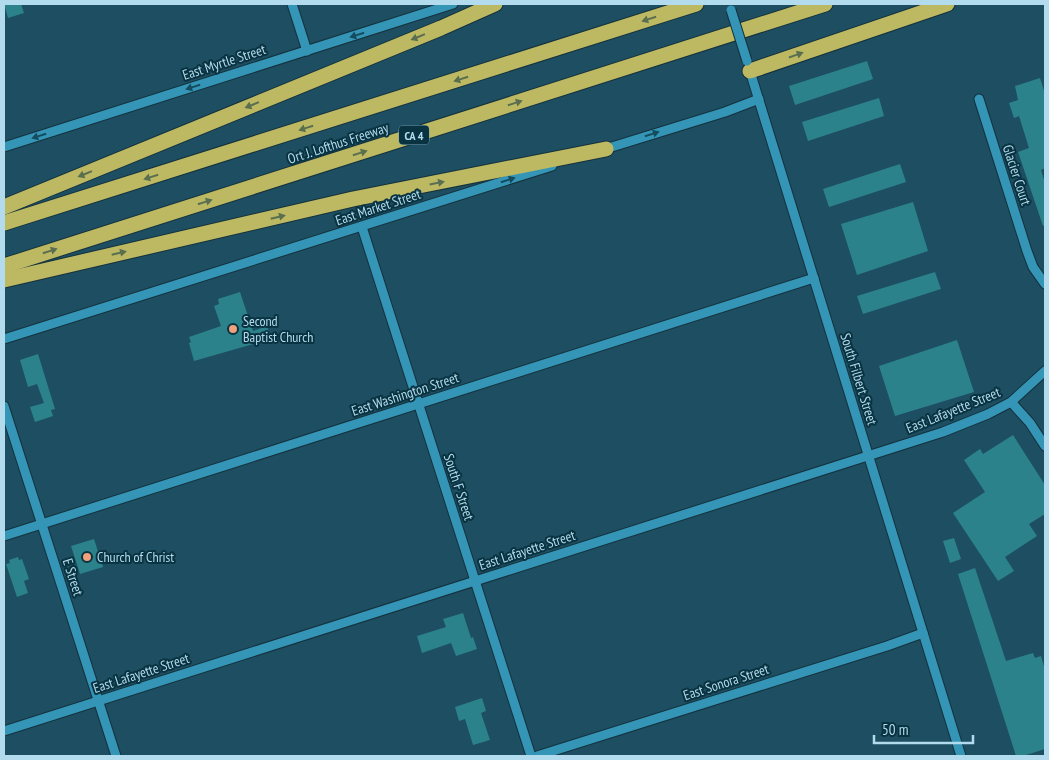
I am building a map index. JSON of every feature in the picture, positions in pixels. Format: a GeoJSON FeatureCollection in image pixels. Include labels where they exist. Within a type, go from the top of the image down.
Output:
{"type":"FeatureCollection","features":[{"type":"Feature","properties":{"kind":"highway"},"geometry":{"type":"LineString","coordinates":[[4,207],[441,28],[495,4]]}},
{"type":"Feature","properties":{"kind":"highway","name":"Ort J. Lofthus Freeway"},"geometry":{"type":"LineString","coordinates":[[4,223],[696,4]]}},
{"type":"Feature","properties":{"kind":"highway","name":"Ort J. Lofthus Freeway"},"geometry":{"type":"LineString","coordinates":[[4,266],[825,4]]}},
{"type":"Feature","properties":{"kind":"highway"},"geometry":{"type":"LineString","coordinates":[[748,66],[947,4]]}},
{"type":"Feature","properties":{"kind":"highway"},"geometry":{"type":"LineString","coordinates":[[4,280],[353,200],[606,149]]}},
{"type":"Feature","properties":{"kind":"street"},"geometry":{"type":"LineString","coordinates":[[292,4],[307,51]]}},
{"type":"Feature","properties":{"kind":"street","name":"East Myrtle Street"},"geometry":{"type":"LineString","coordinates":[[4,147],[453,4]]}},
{"type":"Feature","properties":{"kind":"street","name":"South Filbert Street"},"geometry":{"type":"LineString","coordinates":[[730,7],[961,756]]}},
{"type":"Feature","properties":{"kind":"street","name":"East Market Street"},"geometry":{"type":"LineString","coordinates":[[4,339],[724,112],[759,99]]}},
{"type":"Feature","properties":{"kind":"street","name":"Glacier Court"},"geometry":{"type":"LineString","coordinates":[[979,99],[1027,251],[1033,267],[1045,284]]}},
{"type":"Feature","properties":{"kind":"street","name":"South F Street"},"geometry":{"type":"LineString","coordinates":[[362,227],[531,756]]}},
{"type":"Feature","properties":{"kind":"street","name":"East Washington Street"},"geometry":{"type":"LineString","coordinates":[[4,536],[814,278]]}},
{"type":"Feature","properties":{"kind":"street","name":"East Lafayette Street"},"geometry":{"type":"LineString","coordinates":[[4,731],[943,432],[988,414],[1010,402],[1045,371]]}},
{"type":"Feature","properties":{"kind":"street"},"geometry":{"type":"LineString","coordinates":[[1010,402],[1030,423],[1045,446]]}},
{"type":"Feature","properties":{"kind":"street","name":"E Street"},"geometry":{"type":"LineString","coordinates":[[4,406],[116,756]]}},
{"type":"Feature","properties":{"kind":"street","name":"East Sonora Street"},"geometry":{"type":"LineString","coordinates":[[537,756],[923,633]]}},
{"type":"Feature","properties":{"kind":"building"},"geometry":{"type":"Polygon","coordinates":[[[4,4],[21,4],[24,13],[8,18],[4,4]]]}},
{"type":"Feature","properties":{"kind":"building"},"geometry":{"type":"Polygon","coordinates":[[[867,61],[873,79],[795,105],[789,86],[867,61]]]}},
{"type":"Feature","properties":{"kind":"building"},"geometry":{"type":"Polygon","coordinates":[[[1040,78],[1045,94],[1045,168],[1041,170],[1045,183],[1045,225],[1043,226],[1018,152],[1029,148],[1019,116],[1014,118],[1009,103],[1018,100],[1015,86],[1040,78]]]}},
{"type":"Feature","properties":{"kind":"building"},"geometry":{"type":"Polygon","coordinates":[[[879,98],[884,116],[808,141],[802,122],[879,98]]]}},
{"type":"Feature","properties":{"kind":"building"},"geometry":{"type":"Polygon","coordinates":[[[900,164],[906,182],[829,207],[823,189],[900,164]]]}},
{"type":"Feature","properties":{"kind":"building"},"geometry":{"type":"Polygon","coordinates":[[[913,202],[928,251],[857,275],[841,224],[913,202]]]}},
{"type":"Feature","properties":{"kind":"building"},"geometry":{"type":"Polygon","coordinates":[[[935,272],[941,289],[863,314],[857,296],[935,272]]]}},
{"type":"Feature","properties":{"kind":"building","name":"Second Baptist Church"},"geometry":{"type":"Polygon","coordinates":[[[240,292],[253,331],[267,326],[271,339],[194,361],[189,337],[221,326],[214,306],[219,304],[218,299],[240,292]]]}},
{"type":"Feature","properties":{"kind":"building"},"geometry":{"type":"Polygon","coordinates":[[[957,340],[974,392],[895,416],[879,366],[957,340]]]}},
{"type":"Feature","properties":{"kind":"building"},"geometry":{"type":"Polygon","coordinates":[[[38,354],[55,409],[51,410],[53,416],[35,422],[30,407],[44,403],[37,384],[28,387],[20,360],[38,354]]]}},
{"type":"Feature","properties":{"kind":"building"},"geometry":{"type":"Polygon","coordinates":[[[1013,435],[1045,485],[1045,514],[1029,524],[1037,536],[1005,557],[1014,571],[998,581],[953,513],[985,492],[964,460],[980,449],[983,454],[1013,435]]]}},
{"type":"Feature","properties":{"kind":"building"},"geometry":{"type":"Polygon","coordinates":[[[954,538],[961,559],[950,563],[943,541],[954,538]]]}},
{"type":"Feature","properties":{"kind":"building","name":"Church of Christ"},"geometry":{"type":"Polygon","coordinates":[[[94,539],[103,567],[80,574],[71,546],[94,539]]]}},
{"type":"Feature","properties":{"kind":"building"},"geometry":{"type":"Polygon","coordinates":[[[18,557],[19,560],[22,559],[29,579],[24,581],[28,593],[17,597],[6,564],[10,563],[9,560],[18,557]]]}},
{"type":"Feature","properties":{"kind":"building"},"geometry":{"type":"Polygon","coordinates":[[[975,568],[1006,661],[1033,653],[1035,658],[1041,656],[1045,670],[1045,749],[1023,756],[1016,756],[958,574],[975,568]]]}},
{"type":"Feature","properties":{"kind":"building"},"geometry":{"type":"Polygon","coordinates":[[[463,613],[471,638],[473,637],[477,649],[456,656],[451,643],[422,653],[417,636],[446,627],[443,619],[463,613]]]}},
{"type":"Feature","properties":{"kind":"building"},"geometry":{"type":"Polygon","coordinates":[[[482,698],[486,711],[481,713],[490,740],[473,745],[465,719],[459,721],[455,707],[482,698]]]}},
{"type":"Feature","properties":{"kind":"place","name":"Second Baptist Church"},"geometry":{"type":"Point","coordinates":[233,329]}},
{"type":"Feature","properties":{"kind":"place","name":"Church of Christ"},"geometry":{"type":"Point","coordinates":[87,557]}}]}
